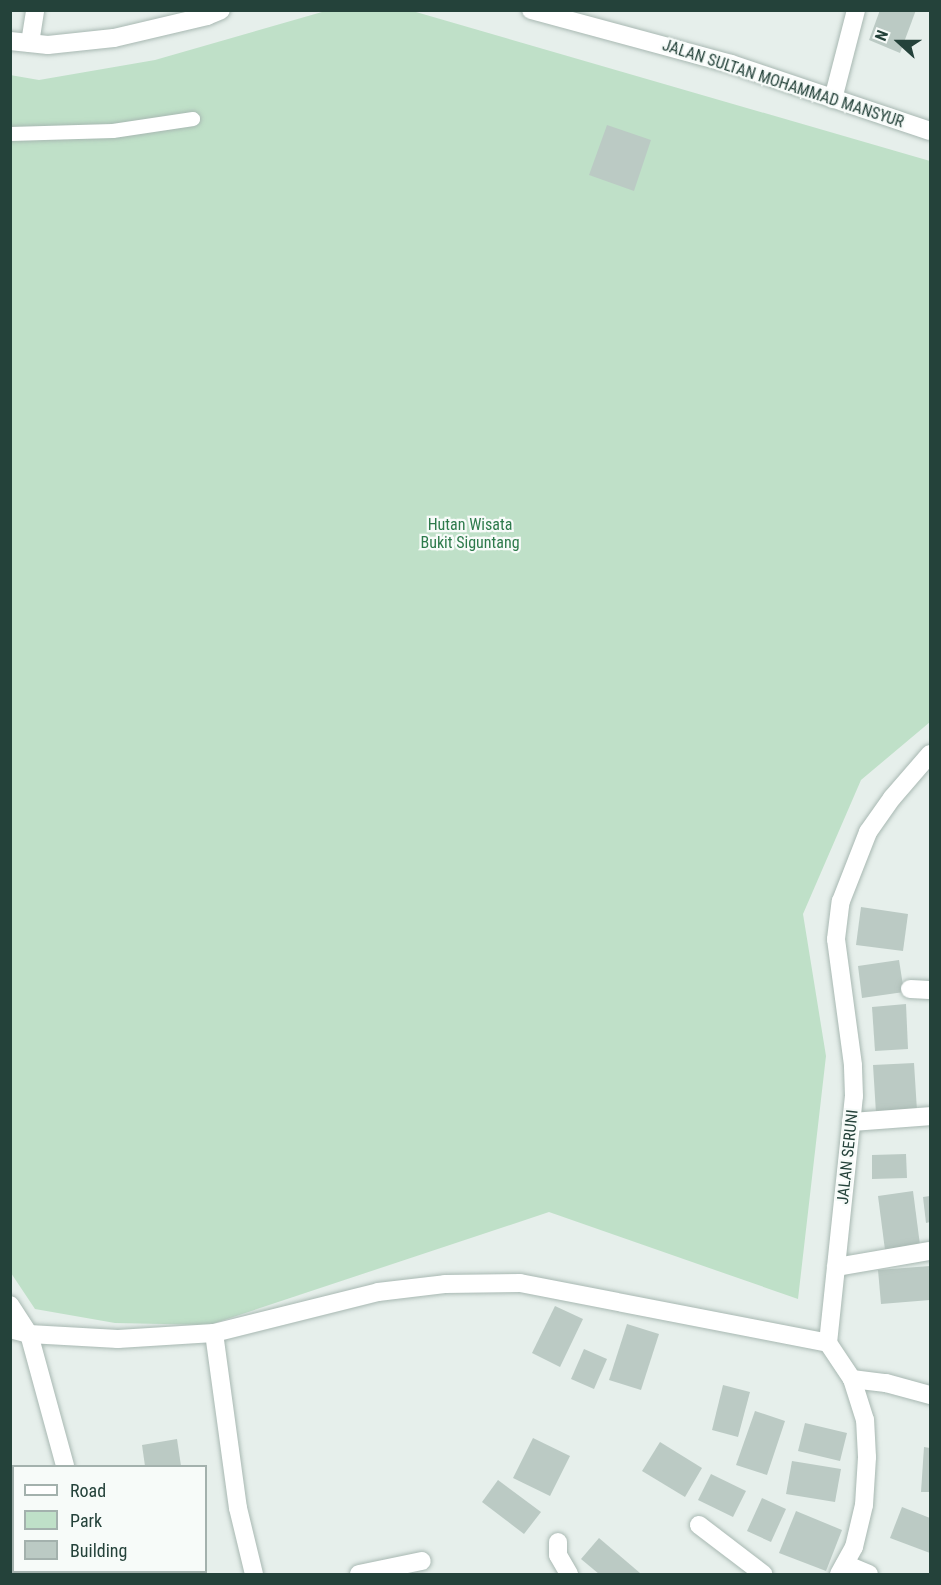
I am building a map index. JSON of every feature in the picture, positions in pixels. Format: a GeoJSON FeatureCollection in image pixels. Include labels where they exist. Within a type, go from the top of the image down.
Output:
{"type":"FeatureCollection","features":[{"type":"Feature","properties":{"kind":"street"},"geometry":{"type":"LineString","coordinates":[[30,43],[35,10]]}},
{"type":"Feature","properties":{"kind":"street","name":"JALAN SULTAN MOHAMMAD MANSYUR"},"geometry":{"type":"LineString","coordinates":[[531,10],[731,64],[930,131]]}},
{"type":"Feature","properties":{"kind":"street"},"geometry":{"type":"LineString","coordinates":[[832,99],[856,10]]}},
{"type":"Feature","properties":{"kind":"street"},"geometry":{"type":"LineString","coordinates":[[10,42],[48,45],[114,38],[211,12]]}},
{"type":"Feature","properties":{"kind":"street","name":"JALAN SERUNI"},"geometry":{"type":"LineString","coordinates":[[828,1343],[851,1122],[853,1065],[836,939],[842,901],[853,864],[868,832],[892,798],[930,754]]}},
{"type":"Feature","properties":{"kind":"street"},"geometry":{"type":"LineString","coordinates":[[910,989],[930,990]]}},
{"type":"Feature","properties":{"kind":"street"},"geometry":{"type":"LineString","coordinates":[[851,1122],[930,1116]]}},
{"type":"Feature","properties":{"kind":"street"},"geometry":{"type":"LineString","coordinates":[[837,1268],[930,1251]]}},
{"type":"Feature","properties":{"kind":"street"},"geometry":{"type":"LineString","coordinates":[[10,1329],[29,1334],[118,1339],[214,1333],[378,1292],[446,1284],[520,1283],[828,1343],[852,1379],[865,1420],[867,1457],[864,1505],[854,1547],[842,1569],[869,1575]]}},
{"type":"Feature","properties":{"kind":"street"},"geometry":{"type":"LineString","coordinates":[[10,1305],[29,1334],[64,1465]]}},
{"type":"Feature","properties":{"kind":"street"},"geometry":{"type":"LineString","coordinates":[[214,1333],[238,1508],[254,1575]]}},
{"type":"Feature","properties":{"kind":"street"},"geometry":{"type":"LineString","coordinates":[[852,1379],[886,1383],[930,1395]]}},
{"type":"Feature","properties":{"kind":"street"},"geometry":{"type":"LineString","coordinates":[[699,1525],[763,1575]]}},
{"type":"Feature","properties":{"kind":"street"},"geometry":{"type":"LineString","coordinates":[[558,1542],[558,1555],[569,1575]]}},
{"type":"Feature","properties":{"kind":"street"},"geometry":{"type":"LineString","coordinates":[[359,1575],[422,1561]]}},
{"type":"Feature","properties":{"kind":"lane"},"geometry":{"type":"LineString","coordinates":[[10,134],[112,131],[194,119]]}},
{"type":"Feature","properties":{"kind":"green space","name":"Hutan Wisata Bukit Siguntang"},"geometry":{"type":"Polygon","coordinates":[[[322,12],[416,12],[930,161],[930,722],[861,780],[803,914],[826,1056],[798,1299],[549,1212],[209,1325],[115,1323],[35,1309],[11,1273],[10,75],[39,80],[155,60],[322,12]]]}},
{"type":"Feature","properties":{"kind":"building"},"geometry":{"type":"Polygon","coordinates":[[[880,10],[916,10],[900,53],[869,40],[880,10]]]}},
{"type":"Feature","properties":{"kind":"building"},"geometry":{"type":"Polygon","coordinates":[[[607,125],[651,140],[634,191],[589,175],[607,125]]]}},
{"type":"Feature","properties":{"kind":"building"},"geometry":{"type":"Polygon","coordinates":[[[861,907],[908,914],[903,951],[856,945],[861,907]]]}},
{"type":"Feature","properties":{"kind":"building"},"geometry":{"type":"Polygon","coordinates":[[[899,960],[904,992],[862,998],[858,966],[899,960]]]}},
{"type":"Feature","properties":{"kind":"building"},"geometry":{"type":"Polygon","coordinates":[[[906,1004],[908,1049],[875,1051],[872,1007],[906,1004]]]}},
{"type":"Feature","properties":{"kind":"building"},"geometry":{"type":"Polygon","coordinates":[[[914,1063],[917,1111],[876,1113],[873,1065],[914,1063]]]}},
{"type":"Feature","properties":{"kind":"building"},"geometry":{"type":"Polygon","coordinates":[[[906,1154],[907,1178],[872,1179],[872,1155],[906,1154]]]}},
{"type":"Feature","properties":{"kind":"building"},"geometry":{"type":"Polygon","coordinates":[[[913,1191],[920,1245],[885,1250],[878,1196],[913,1191]]]}},
{"type":"Feature","properties":{"kind":"building"},"geometry":{"type":"Polygon","coordinates":[[[930,1196],[930,1222],[926,1223],[923,1197],[930,1196]]]}},
{"type":"Feature","properties":{"kind":"building"},"geometry":{"type":"Polygon","coordinates":[[[930,1266],[930,1300],[881,1304],[878,1270],[930,1266]]]}},
{"type":"Feature","properties":{"kind":"building"},"geometry":{"type":"Polygon","coordinates":[[[555,1306],[583,1319],[560,1367],[532,1353],[555,1306]]]}},
{"type":"Feature","properties":{"kind":"building"},"geometry":{"type":"Polygon","coordinates":[[[627,1324],[659,1334],[641,1390],[609,1380],[627,1324]]]}},
{"type":"Feature","properties":{"kind":"building"},"geometry":{"type":"Polygon","coordinates":[[[584,1349],[607,1359],[594,1389],[571,1379],[584,1349]]]}},
{"type":"Feature","properties":{"kind":"building"},"geometry":{"type":"Polygon","coordinates":[[[723,1385],[750,1392],[738,1437],[712,1430],[723,1385]]]}},
{"type":"Feature","properties":{"kind":"building"},"geometry":{"type":"Polygon","coordinates":[[[755,1411],[785,1421],[767,1475],[736,1465],[755,1411]]]}},
{"type":"Feature","properties":{"kind":"building"},"geometry":{"type":"Polygon","coordinates":[[[805,1423],[847,1433],[840,1461],[798,1451],[805,1423]]]}},
{"type":"Feature","properties":{"kind":"building"},"geometry":{"type":"Polygon","coordinates":[[[533,1438],[570,1456],[550,1496],[513,1478],[533,1438]]]}},
{"type":"Feature","properties":{"kind":"building"},"geometry":{"type":"Polygon","coordinates":[[[177,1439],[181,1465],[145,1465],[142,1445],[177,1439]]]}},
{"type":"Feature","properties":{"kind":"building"},"geometry":{"type":"Polygon","coordinates":[[[660,1442],[702,1468],[685,1497],[642,1471],[660,1442]]]}},
{"type":"Feature","properties":{"kind":"building"},"geometry":{"type":"Polygon","coordinates":[[[924,1447],[930,1448],[930,1492],[921,1492],[924,1447]]]}},
{"type":"Feature","properties":{"kind":"building"},"geometry":{"type":"Polygon","coordinates":[[[792,1461],[841,1469],[835,1502],[786,1494],[792,1461]]]}},
{"type":"Feature","properties":{"kind":"building"},"geometry":{"type":"Polygon","coordinates":[[[711,1474],[746,1491],[733,1517],[698,1500],[711,1474]]]}},
{"type":"Feature","properties":{"kind":"building"},"geometry":{"type":"Polygon","coordinates":[[[498,1480],[541,1512],[524,1534],[482,1502],[498,1480]]]}},
{"type":"Feature","properties":{"kind":"building"},"geometry":{"type":"Polygon","coordinates":[[[762,1498],[786,1509],[771,1542],[747,1531],[762,1498]]]}},
{"type":"Feature","properties":{"kind":"building"},"geometry":{"type":"Polygon","coordinates":[[[902,1507],[930,1518],[930,1553],[890,1538],[902,1507]]]}},
{"type":"Feature","properties":{"kind":"building"},"geometry":{"type":"Polygon","coordinates":[[[796,1511],[842,1530],[826,1571],[779,1553],[796,1511]]]}},
{"type":"Feature","properties":{"kind":"building"},"geometry":{"type":"Polygon","coordinates":[[[12,1514],[12,1571],[10,1571],[10,1515],[12,1514]]]}},
{"type":"Feature","properties":{"kind":"building"},"geometry":{"type":"Polygon","coordinates":[[[599,1538],[640,1573],[599,1574],[581,1559],[599,1538]]]}},
{"type":"Feature","properties":{"kind":"building"},"geometry":{"type":"Polygon","coordinates":[[[126,1573],[153,1574],[126,1574],[126,1573]]]}}]}
